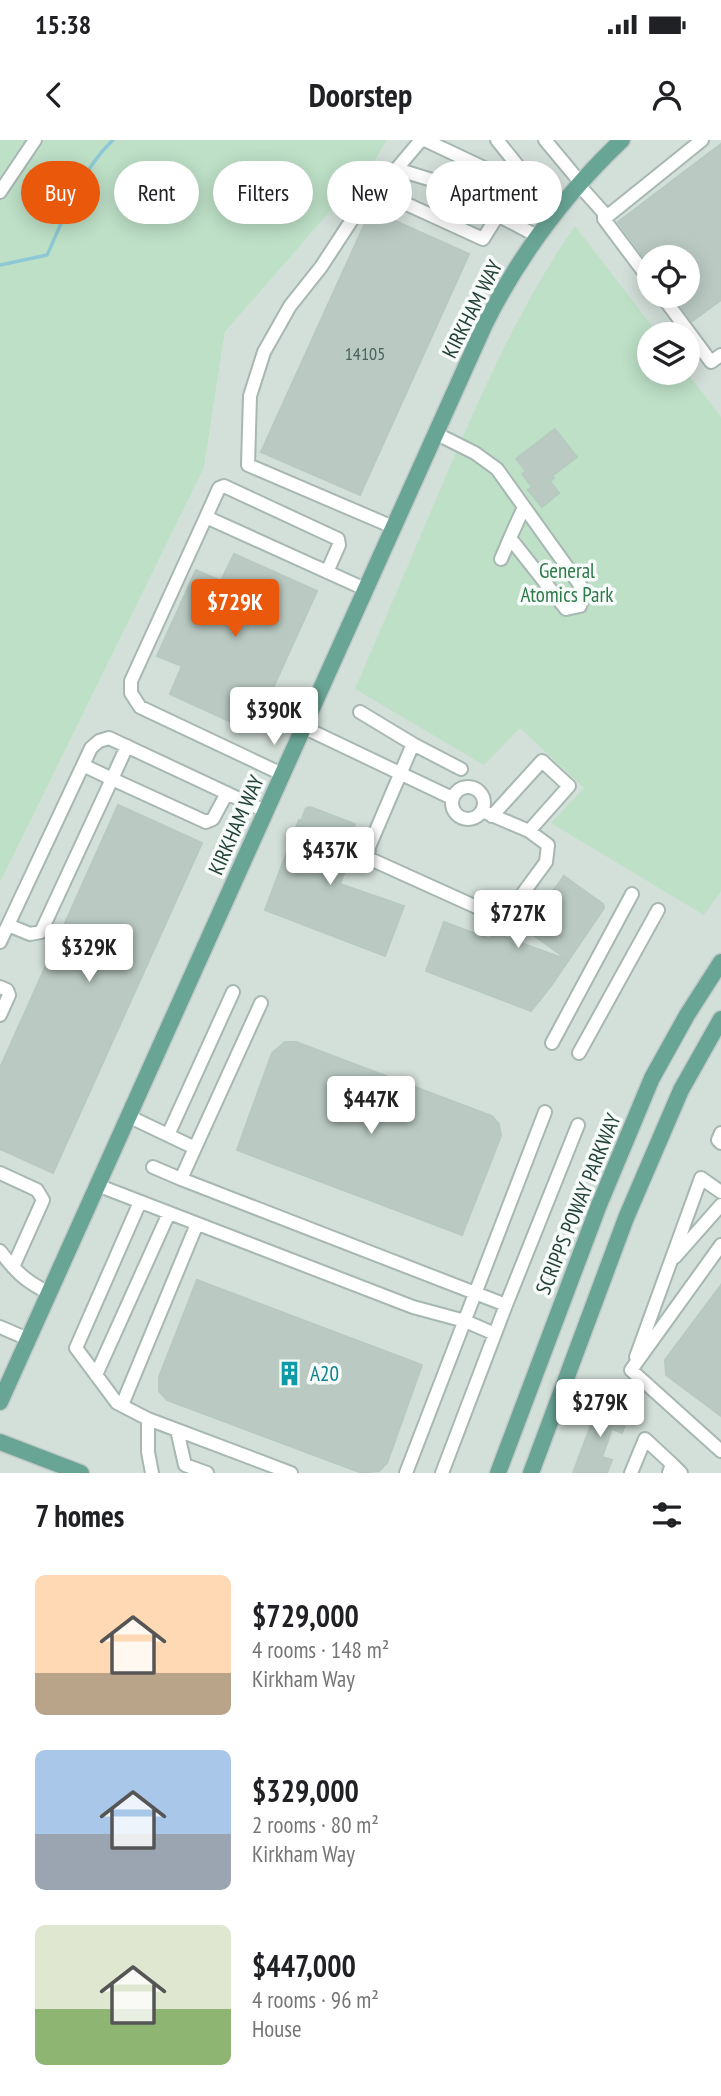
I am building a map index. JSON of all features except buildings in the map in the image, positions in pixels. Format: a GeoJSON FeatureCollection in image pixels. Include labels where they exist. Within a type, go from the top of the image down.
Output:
{"type":"FeatureCollection","features":[{"type":"Feature","properties":{"kind":"main road","name":"KIRKHAM WAY"},"geometry":{"type":"LineString","coordinates":[[0,1402],[496,300],[537,236],[577,186],[622,140]]}},
{"type":"Feature","properties":{"kind":"main road","name":"SCRIPPS POWAY PARKWAY"},"geometry":{"type":"LineString","coordinates":[[498,1473],[599,1205],[652,1078],[687,1015],[721,962]]}},
{"type":"Feature","properties":{"kind":"main road"},"geometry":{"type":"LineString","coordinates":[[531,1473],[626,1218],[681,1090],[721,1019]]}},
{"type":"Feature","properties":{"kind":"main road"},"geometry":{"type":"LineString","coordinates":[[0,1442],[81,1473]]}},
{"type":"Feature","properties":{"kind":"lane"},"geometry":{"type":"LineString","coordinates":[[404,161],[423,140],[467,161]]}},
{"type":"Feature","properties":{"kind":"lane"},"geometry":{"type":"LineString","coordinates":[[497,140],[514,161]]}},
{"type":"Feature","properties":{"kind":"lane"},"geometry":{"type":"LineString","coordinates":[[604,219],[702,140]]}},
{"type":"Feature","properties":{"kind":"lane"},"geometry":{"type":"LineString","coordinates":[[549,141],[577,186],[604,213],[604,219],[637,263]]}},
{"type":"Feature","properties":{"kind":"lane"},"geometry":{"type":"LineString","coordinates":[[0,192],[28,143]]}},
{"type":"Feature","properties":{"kind":"lane"},"geometry":{"type":"LineString","coordinates":[[350,224],[290,306],[264,352],[250,396],[248,465],[393,527]]}},
{"type":"Feature","properties":{"kind":"lane"},"geometry":{"type":"LineString","coordinates":[[450,224],[483,239],[492,224]]}},
{"type":"Feature","properties":{"kind":"lane"},"geometry":{"type":"LineString","coordinates":[[515,224],[537,236]]}},
{"type":"Feature","properties":{"kind":"lane"},"geometry":{"type":"LineString","coordinates":[[671,308],[711,362],[721,355]]}},
{"type":"Feature","properties":{"kind":"lane"},"geometry":{"type":"LineString","coordinates":[[435,433],[475,453],[497,469],[585,593],[580,606],[566,609],[510,538]]}},
{"type":"Feature","properties":{"kind":"lane"},"geometry":{"type":"LineString","coordinates":[[282,774],[140,708],[131,693],[131,681],[219,488],[224,486],[338,539],[339,545],[327,572]]}},
{"type":"Feature","properties":{"kind":"lane"},"geometry":{"type":"LineString","coordinates":[[500,559],[524,507]]}},
{"type":"Feature","properties":{"kind":"lane"},"geometry":{"type":"LineString","coordinates":[[206,517],[365,589]]}},
{"type":"Feature","properties":{"kind":"lane"},"geometry":{"type":"LineString","coordinates":[[360,712],[412,744],[461,769]]}},
{"type":"Feature","properties":{"kind":"lane"},"geometry":{"type":"LineString","coordinates":[[303,727],[452,798]]}},
{"type":"Feature","properties":{"kind":"lane"},"geometry":{"type":"LineString","coordinates":[[0,942],[90,748],[99,741],[108,738],[127,746],[265,811]]}},
{"type":"Feature","properties":{"kind":"lane"},"geometry":{"type":"LineString","coordinates":[[412,744],[369,847],[368,858],[471,905],[506,915],[546,862],[548,845],[529,831],[487,813]]}},
{"type":"Feature","properties":{"kind":"lane"},"geometry":{"type":"LineString","coordinates":[[8,925],[30,934],[41,932],[127,746]]}},
{"type":"Feature","properties":{"kind":"lane"},"geometry":{"type":"LineString","coordinates":[[487,813],[483,797],[473,787],[463,787],[452,798],[452,808],[459,816],[469,819],[487,813],[542,761],[569,786],[529,831]]}},
{"type":"Feature","properties":{"kind":"lane"},"geometry":{"type":"LineString","coordinates":[[83,765],[206,822],[213,819],[227,793]]}},
{"type":"Feature","properties":{"kind":"lane"},"geometry":{"type":"LineString","coordinates":[[552,1043],[632,894]]}},
{"type":"Feature","properties":{"kind":"lane"},"geometry":{"type":"LineString","coordinates":[[579,1053],[658,910]]}},
{"type":"Feature","properties":{"kind":"lane"},"geometry":{"type":"LineString","coordinates":[[0,987],[7,990],[9,995],[0,1015]]}},
{"type":"Feature","properties":{"kind":"lane"},"geometry":{"type":"LineString","coordinates":[[168,1135],[233,992]]}},
{"type":"Feature","properties":{"kind":"lane"},"geometry":{"type":"LineString","coordinates":[[181,1180],[261,1003]]}},
{"type":"Feature","properties":{"kind":"lane"},"geometry":{"type":"LineString","coordinates":[[406,1473],[545,1112]]}},
{"type":"Feature","properties":{"kind":"lane"},"geometry":{"type":"LineString","coordinates":[[128,1116],[195,1148]]}},
{"type":"Feature","properties":{"kind":"lane"},"geometry":{"type":"LineString","coordinates":[[442,1473],[578,1125]]}},
{"type":"Feature","properties":{"kind":"lane"},"geometry":{"type":"LineString","coordinates":[[721,1133],[718,1140],[721,1143]]}},
{"type":"Feature","properties":{"kind":"lane"},"geometry":{"type":"LineString","coordinates":[[153,1167],[506,1305]]}},
{"type":"Feature","properties":{"kind":"lane"},"geometry":{"type":"LineString","coordinates":[[0,1173],[37,1190],[43,1200],[13,1268]]}},
{"type":"Feature","properties":{"kind":"lane"},"geometry":{"type":"LineString","coordinates":[[631,1370],[701,1178],[721,1192]]}},
{"type":"Feature","properties":{"kind":"lane"},"geometry":{"type":"LineString","coordinates":[[97,1185],[413,1307],[465,1321],[495,1334]]}},
{"type":"Feature","properties":{"kind":"lane"},"geometry":{"type":"LineString","coordinates":[[140,1202],[76,1348],[117,1403],[148,1419],[291,1473]]}},
{"type":"Feature","properties":{"kind":"lane"},"geometry":{"type":"LineString","coordinates":[[670,1263],[721,1205]]}},
{"type":"Feature","properties":{"kind":"lane"},"geometry":{"type":"LineString","coordinates":[[96,1375],[169,1213]]}},
{"type":"Feature","properties":{"kind":"lane"},"geometry":{"type":"LineString","coordinates":[[121,1405],[197,1224]]}},
{"type":"Feature","properties":{"kind":"lane"},"geometry":{"type":"LineString","coordinates":[[631,1370],[721,1245]]}},
{"type":"Feature","properties":{"kind":"lane"},"geometry":{"type":"LineString","coordinates":[[0,1251],[27,1282],[49,1293]]}},
{"type":"Feature","properties":{"kind":"lane"},"geometry":{"type":"LineString","coordinates":[[0,1327],[28,1339]]}},
{"type":"Feature","properties":{"kind":"lane"},"geometry":{"type":"LineString","coordinates":[[631,1370],[721,1451]]}},
{"type":"Feature","properties":{"kind":"lane"},"geometry":{"type":"LineString","coordinates":[[148,1419],[148,1452],[152,1473]]}},
{"type":"Feature","properties":{"kind":"lane"},"geometry":{"type":"LineString","coordinates":[[177,1430],[185,1465],[206,1473]]}},
{"type":"Feature","properties":{"kind":"lane"},"geometry":{"type":"LineString","coordinates":[[631,1473],[645,1439],[674,1470]]}},
{"type":"Feature","properties":{"kind":"shaded area"},"geometry":{"type":"Polygon","coordinates":[[[387,140],[721,140],[721,1473],[0,1473],[0,883],[204,468],[225,332],[327,215],[327,224],[412,224],[412,161],[374,161],[387,140]]]}},
{"type":"Feature","properties":{"kind":"green space"},"geometry":{"type":"Polygon","coordinates":[[[0,140],[387,140],[374,161],[327,161],[327,215],[225,332],[204,468],[0,883],[0,140]]]}},
{"type":"Feature","properties":{"kind":"green space","name":"General Atomics Park"},"geometry":{"type":"Polygon","coordinates":[[[575,226],[649,322],[637,322],[637,385],[696,385],[721,417],[721,891],[704,915],[551,823],[584,788],[520,728],[484,765],[355,689],[487,383],[555,256],[575,226]]]}},
{"type":"Feature","properties":{"kind":"waterway"},"geometry":{"type":"LineString","coordinates":[[0,265],[47,255],[83,179],[113,140]]}},
{"type":"Feature","properties":{"kind":"place","name":"A20"},"geometry":{"type":"Point","coordinates":[290,1373]}}]}
